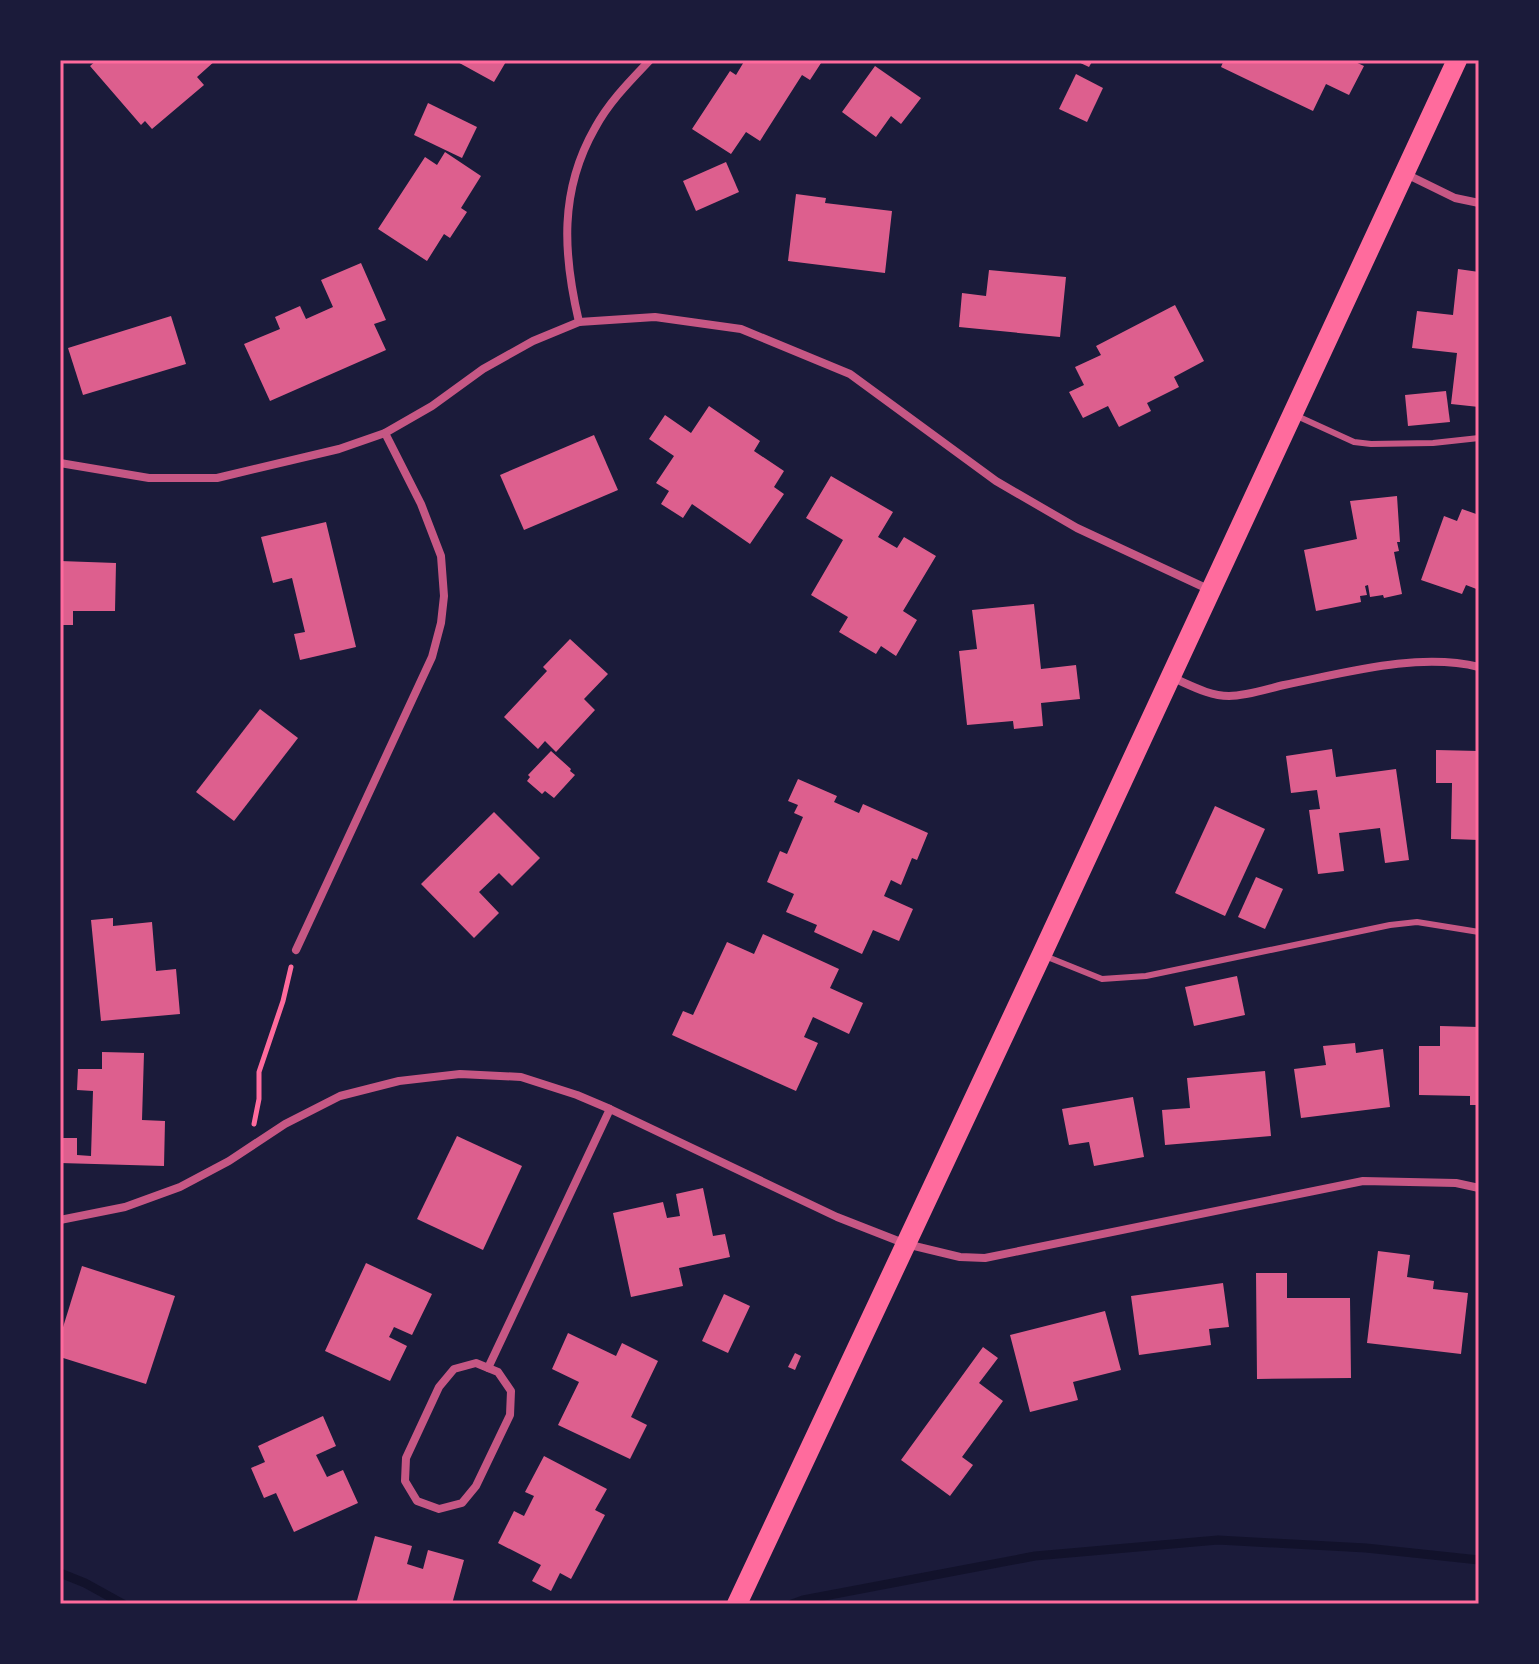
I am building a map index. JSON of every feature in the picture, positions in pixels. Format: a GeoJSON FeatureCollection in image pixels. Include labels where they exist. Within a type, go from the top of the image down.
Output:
{"type":"FeatureCollection","features":[{"type":"Feature","properties":{"kind":"main road"},"geometry":{"type":"LineString","coordinates":[[737,1604],[1457,60]]}},
{"type":"Feature","properties":{"kind":"street"},"geometry":{"type":"LineString","coordinates":[[579,322],[570,283],[566,220],[576,171],[594,128],[616,97],[650,60]]}},
{"type":"Feature","properties":{"kind":"street"},"geometry":{"type":"LineString","coordinates":[[1403,173],[1455,198],[1479,203]]}},
{"type":"Feature","properties":{"kind":"street"},"geometry":{"type":"LineString","coordinates":[[60,463],[149,478],[217,478],[339,449],[385,433],[432,406],[483,369],[533,341],[579,322],[655,317],[741,329],[850,374],[996,481],[1077,528],[1210,590]]}},
{"type":"Feature","properties":{"kind":"street"},"geometry":{"type":"LineString","coordinates":[[296,950],[432,657],[441,623],[444,596],[441,556],[421,504],[385,433]]}},
{"type":"Feature","properties":{"kind":"street"},"geometry":{"type":"LineString","coordinates":[[1170,676],[1210,693],[1229,696],[1341,673],[1424,661],[1459,662],[1479,667]]}},
{"type":"Feature","properties":{"kind":"street"},"geometry":{"type":"LineString","coordinates":[[60,1220],[125,1207],[180,1187],[229,1161],[285,1124],[340,1096],[399,1081],[460,1074],[521,1077],[577,1095],[837,1217],[906,1244],[960,1257],[985,1258],[1363,1181],[1456,1183],[1479,1188]]}},
{"type":"Feature","properties":{"kind":"street"},"geometry":{"type":"LineString","coordinates":[[488,1368],[610,1109]]}},
{"type":"Feature","properties":{"kind":"street"},"geometry":{"type":"LineString","coordinates":[[476,1363],[488,1368],[498,1372],[511,1391],[510,1415],[476,1486],[462,1503],[439,1509],[417,1501],[405,1481],[406,1458],[439,1387],[454,1369],[476,1363]]}},
{"type":"Feature","properties":{"kind":"lane"},"geometry":{"type":"LineString","coordinates":[[1292,414],[1354,442],[1433,443],[1479,438]]}},
{"type":"Feature","properties":{"kind":"lane"},"geometry":{"type":"LineString","coordinates":[[1042,954],[1102,979],[1146,976],[1390,925],[1417,922],[1479,932]]}},
{"type":"Feature","properties":{"kind":"path"},"geometry":{"type":"LineString","coordinates":[[248,1148],[259,1099],[259,1072],[296,950]]}},
{"type":"Feature","properties":{"kind":"building"},"geometry":{"type":"Polygon","coordinates":[[[97,60],[216,60],[197,77],[204,85],[152,129],[145,121],[141,125],[90,66],[97,60]]]}},
{"type":"Feature","properties":{"kind":"building"},"geometry":{"type":"Polygon","coordinates":[[[454,60],[507,60],[494,82],[454,60]]]}},
{"type":"Feature","properties":{"kind":"building"},"geometry":{"type":"Polygon","coordinates":[[[745,60],[823,60],[810,80],[802,75],[760,141],[746,132],[731,154],[692,129],[730,71],[736,75],[745,60]]]}},
{"type":"Feature","properties":{"kind":"building"},"geometry":{"type":"Polygon","coordinates":[[[1074,60],[1093,60],[1089,67],[1074,60]]]}},
{"type":"Feature","properties":{"kind":"building"},"geometry":{"type":"Polygon","coordinates":[[[1224,60],[1351,60],[1364,66],[1349,95],[1326,84],[1313,111],[1221,67],[1224,60]]]}},
{"type":"Feature","properties":{"kind":"building"},"geometry":{"type":"Polygon","coordinates":[[[875,66],[921,98],[901,124],[891,116],[876,137],[842,112],[875,66]]]}},
{"type":"Feature","properties":{"kind":"building"},"geometry":{"type":"Polygon","coordinates":[[[1076,74],[1103,88],[1087,122],[1059,109],[1076,74]]]}},
{"type":"Feature","properties":{"kind":"building"},"geometry":{"type":"Polygon","coordinates":[[[428,103],[477,127],[462,158],[414,135],[428,103]]]}},
{"type":"Feature","properties":{"kind":"building"},"geometry":{"type":"Polygon","coordinates":[[[445,152],[481,176],[461,208],[467,212],[450,238],[444,234],[427,261],[378,229],[425,157],[437,165],[445,152]]]}},
{"type":"Feature","properties":{"kind":"building"},"geometry":{"type":"Polygon","coordinates":[[[726,162],[739,192],[696,211],[683,181],[726,162]]]}},
{"type":"Feature","properties":{"kind":"building"},"geometry":{"type":"Polygon","coordinates":[[[796,194],[826,198],[825,203],[892,211],[885,273],[788,261],[796,194]]]}},
{"type":"Feature","properties":{"kind":"building"},"geometry":{"type":"Polygon","coordinates":[[[361,263],[386,320],[374,324],[386,350],[270,401],[244,344],[280,329],[275,317],[300,306],[306,319],[333,307],[321,280],[361,263]]]}},
{"type":"Feature","properties":{"kind":"building"},"geometry":{"type":"Polygon","coordinates":[[[1458,269],[1479,272],[1479,407],[1451,404],[1457,353],[1412,348],[1417,311],[1453,315],[1458,269]]]}},
{"type":"Feature","properties":{"kind":"building"},"geometry":{"type":"Polygon","coordinates":[[[989,270],[1066,277],[1060,337],[959,327],[962,293],[986,296],[989,270]]]}},
{"type":"Feature","properties":{"kind":"building"},"geometry":{"type":"Polygon","coordinates":[[[1175,305],[1204,361],[1174,377],[1179,387],[1147,403],[1151,411],[1119,427],[1108,406],[1083,418],[1069,392],[1084,385],[1075,367],[1101,355],[1096,346],[1175,305]]]}},
{"type":"Feature","properties":{"kind":"building"},"geometry":{"type":"Polygon","coordinates":[[[171,316],[186,364],[83,395],[68,348],[171,316]]]}},
{"type":"Feature","properties":{"kind":"building"},"geometry":{"type":"Polygon","coordinates":[[[1446,391],[1450,422],[1408,426],[1405,395],[1446,391]]]}},
{"type":"Feature","properties":{"kind":"building"},"geometry":{"type":"Polygon","coordinates":[[[709,406],[760,441],[754,451],[784,471],[774,487],[784,494],[750,544],[692,504],[683,518],[661,504],[669,491],[656,483],[674,456],[649,439],[665,415],[691,433],[709,406]]]}},
{"type":"Feature","properties":{"kind":"building"},"geometry":{"type":"Polygon","coordinates":[[[594,435],[618,490],[524,530],[500,475],[594,435]]]}},
{"type":"Feature","properties":{"kind":"building"},"geometry":{"type":"Polygon","coordinates":[[[831,476],[893,512],[878,537],[897,548],[904,537],[936,556],[903,611],[917,620],[896,656],[881,646],[876,654],[839,632],[848,617],[811,595],[843,540],[806,518],[831,476]]]}},
{"type":"Feature","properties":{"kind":"building"},"geometry":{"type":"Polygon","coordinates":[[[1397,496],[1400,542],[1397,542],[1399,551],[1394,552],[1402,594],[1370,597],[1368,585],[1365,586],[1367,595],[1360,596],[1361,602],[1316,611],[1304,550],[1357,539],[1350,501],[1397,496]]]}},
{"type":"Feature","properties":{"kind":"building"},"geometry":{"type":"Polygon","coordinates":[[[1462,509],[1479,515],[1479,590],[1466,585],[1462,594],[1421,580],[1444,516],[1457,521],[1462,509]]]}},
{"type":"Feature","properties":{"kind":"building"},"geometry":{"type":"Polygon","coordinates":[[[326,522],[356,647],[300,660],[294,634],[305,632],[292,578],[273,583],[261,537],[326,522]]]}},
{"type":"Feature","properties":{"kind":"building"},"geometry":{"type":"Polygon","coordinates":[[[60,561],[116,563],[115,611],[73,611],[73,625],[60,625],[60,561]]]}},
{"type":"Feature","properties":{"kind":"building"},"geometry":{"type":"Polygon","coordinates":[[[1034,604],[1041,669],[1076,665],[1080,699],[1041,703],[1043,726],[1014,729],[1013,721],[967,725],[959,651],[977,649],[972,610],[1034,604]]]}},
{"type":"Feature","properties":{"kind":"building"},"geometry":{"type":"Polygon","coordinates":[[[570,639],[608,674],[584,699],[595,710],[556,752],[545,741],[538,749],[504,717],[547,671],[543,667],[570,639]]]}},
{"type":"Feature","properties":{"kind":"building"},"geometry":{"type":"Polygon","coordinates":[[[260,709],[298,738],[234,821],[196,792],[260,709]]]}},
{"type":"Feature","properties":{"kind":"building"},"geometry":{"type":"Polygon","coordinates":[[[1332,749],[1336,777],[1396,769],[1409,860],[1385,863],[1380,828],[1339,833],[1344,871],[1318,874],[1309,810],[1320,809],[1317,790],[1291,793],[1286,756],[1332,749]]]}},
{"type":"Feature","properties":{"kind":"building"},"geometry":{"type":"Polygon","coordinates":[[[1436,750],[1479,751],[1479,840],[1451,839],[1452,783],[1436,783],[1436,750]]]}},
{"type":"Feature","properties":{"kind":"building"},"geometry":{"type":"Polygon","coordinates":[[[551,751],[575,775],[554,798],[545,791],[542,794],[527,781],[528,775],[551,751]]]}},
{"type":"Feature","properties":{"kind":"building"},"geometry":{"type":"Polygon","coordinates":[[[798,779],[837,796],[834,802],[859,813],[863,804],[928,833],[917,860],[912,858],[901,885],[891,880],[884,896],[913,909],[899,941],[873,930],[862,954],[814,932],[817,925],[786,912],[794,894],[767,882],[780,851],[787,854],[803,817],[794,813],[798,805],[788,801],[798,779]]]}},
{"type":"Feature","properties":{"kind":"building"},"geometry":{"type":"Polygon","coordinates":[[[1215,806],[1265,829],[1225,916],[1175,893],[1215,806]]]}},
{"type":"Feature","properties":{"kind":"building"},"geometry":{"type":"Polygon","coordinates":[[[494,812],[540,858],[512,886],[499,873],[479,892],[499,913],[474,938],[421,884],[494,812]]]}},
{"type":"Feature","properties":{"kind":"building"},"geometry":{"type":"Polygon","coordinates":[[[1256,877],[1283,889],[1265,929],[1238,917],[1256,877]]]}},
{"type":"Feature","properties":{"kind":"building"},"geometry":{"type":"Polygon","coordinates":[[[113,918],[113,926],[152,922],[156,971],[176,969],[180,1014],[101,1021],[91,920],[113,918]]]}},
{"type":"Feature","properties":{"kind":"building"},"geometry":{"type":"Polygon","coordinates":[[[763,934],[839,969],[830,988],[863,1003],[849,1034],[813,1017],[804,1037],[818,1043],[796,1091],[672,1035],[683,1011],[693,1015],[727,942],[754,954],[763,934]]]}},
{"type":"Feature","properties":{"kind":"building"},"geometry":{"type":"Polygon","coordinates":[[[1237,976],[1245,1015],[1194,1026],[1185,987],[1237,976]]]}},
{"type":"Feature","properties":{"kind":"building"},"geometry":{"type":"Polygon","coordinates":[[[1440,1026],[1479,1027],[1479,1105],[1470,1105],[1470,1096],[1419,1095],[1419,1046],[1440,1046],[1440,1026]]]}},
{"type":"Feature","properties":{"kind":"building"},"geometry":{"type":"Polygon","coordinates":[[[1355,1043],[1356,1053],[1383,1049],[1390,1107],[1301,1118],[1294,1069],[1326,1065],[1323,1046],[1355,1043]]]}},
{"type":"Feature","properties":{"kind":"building"},"geometry":{"type":"Polygon","coordinates":[[[102,1052],[144,1053],[142,1120],[165,1121],[164,1166],[60,1163],[60,1138],[77,1138],[77,1155],[91,1156],[93,1091],[77,1090],[78,1069],[102,1069],[102,1052]]]}},
{"type":"Feature","properties":{"kind":"building"},"geometry":{"type":"Polygon","coordinates":[[[1265,1071],[1271,1136],[1165,1145],[1162,1110],[1190,1108],[1187,1078],[1265,1071]]]}},
{"type":"Feature","properties":{"kind":"building"},"geometry":{"type":"Polygon","coordinates":[[[1133,1097],[1144,1157],[1094,1166],[1089,1142],[1069,1145],[1062,1109],[1133,1097]]]}},
{"type":"Feature","properties":{"kind":"building"},"geometry":{"type":"Polygon","coordinates":[[[457,1136],[522,1166],[483,1250],[417,1219],[457,1136]]]}},
{"type":"Feature","properties":{"kind":"building"},"geometry":{"type":"Polygon","coordinates":[[[703,1188],[713,1236],[725,1234],[730,1257],[679,1268],[683,1286],[631,1297],[613,1213],[663,1202],[667,1218],[680,1216],[676,1194],[703,1188]]]}},
{"type":"Feature","properties":{"kind":"building"},"geometry":{"type":"Polygon","coordinates":[[[1378,1251],[1410,1255],[1407,1277],[1434,1281],[1433,1289],[1468,1293],[1461,1354],[1367,1343],[1378,1251]]]}},
{"type":"Feature","properties":{"kind":"building"},"geometry":{"type":"Polygon","coordinates":[[[366,1263],[432,1294],[412,1335],[394,1327],[389,1337],[407,1346],[390,1381],[325,1351],[366,1263]]]}},
{"type":"Feature","properties":{"kind":"building"},"geometry":{"type":"Polygon","coordinates":[[[82,1266],[175,1296],[146,1384],[60,1357],[60,1337],[82,1266]]]}},
{"type":"Feature","properties":{"kind":"building"},"geometry":{"type":"Polygon","coordinates":[[[1256,1273],[1287,1273],[1287,1298],[1350,1298],[1351,1378],[1257,1379],[1256,1273]]]}},
{"type":"Feature","properties":{"kind":"building"},"geometry":{"type":"Polygon","coordinates":[[[1223,1283],[1229,1327],[1209,1329],[1211,1345],[1139,1355],[1131,1296],[1223,1283]]]}},
{"type":"Feature","properties":{"kind":"building"},"geometry":{"type":"Polygon","coordinates":[[[724,1294],[750,1306],[728,1353],[702,1341],[724,1294]]]}},
{"type":"Feature","properties":{"kind":"building"},"geometry":{"type":"Polygon","coordinates":[[[1105,1311],[1121,1370],[1073,1382],[1078,1400],[1030,1412],[1010,1335],[1105,1311]]]}},
{"type":"Feature","properties":{"kind":"building"},"geometry":{"type":"Polygon","coordinates":[[[568,1333],[616,1356],[622,1343],[658,1361],[631,1417],[647,1425],[630,1459],[558,1425],[579,1382],[552,1369],[568,1333]]]}},
{"type":"Feature","properties":{"kind":"building"},"geometry":{"type":"Polygon","coordinates":[[[983,1347],[998,1358],[979,1383],[1003,1401],[962,1457],[973,1465],[950,1496],[901,1460],[983,1347]]]}},
{"type":"Feature","properties":{"kind":"building"},"geometry":{"type":"Polygon","coordinates":[[[795,1353],[801,1356],[795,1370],[788,1367],[795,1353]]]}},
{"type":"Feature","properties":{"kind":"building"},"geometry":{"type":"Polygon","coordinates":[[[323,1416],[336,1446],[316,1455],[327,1477],[343,1470],[358,1503],[294,1532],[276,1493],[264,1498],[251,1468],[265,1462],[258,1446],[323,1416]]]}},
{"type":"Feature","properties":{"kind":"building"},"geometry":{"type":"Polygon","coordinates":[[[544,1456],[607,1489],[595,1510],[605,1515],[571,1579],[560,1573],[551,1591],[532,1581],[541,1565],[498,1543],[514,1511],[524,1516],[534,1496],[525,1492],[544,1456]]]}},
{"type":"Feature","properties":{"kind":"building"},"geometry":{"type":"Polygon","coordinates":[[[375,1536],[412,1546],[407,1564],[423,1569],[428,1550],[464,1560],[452,1604],[356,1604],[375,1536]]]}},
{"type":"Feature","properties":{"kind":"waterway"},"geometry":{"type":"LineString","coordinates":[[792,1604],[1035,1556],[1218,1540],[1366,1548],[1479,1560]]}},
{"type":"Feature","properties":{"kind":"waterway"},"geometry":{"type":"LineString","coordinates":[[60,1573],[123,1604]]}}]}
